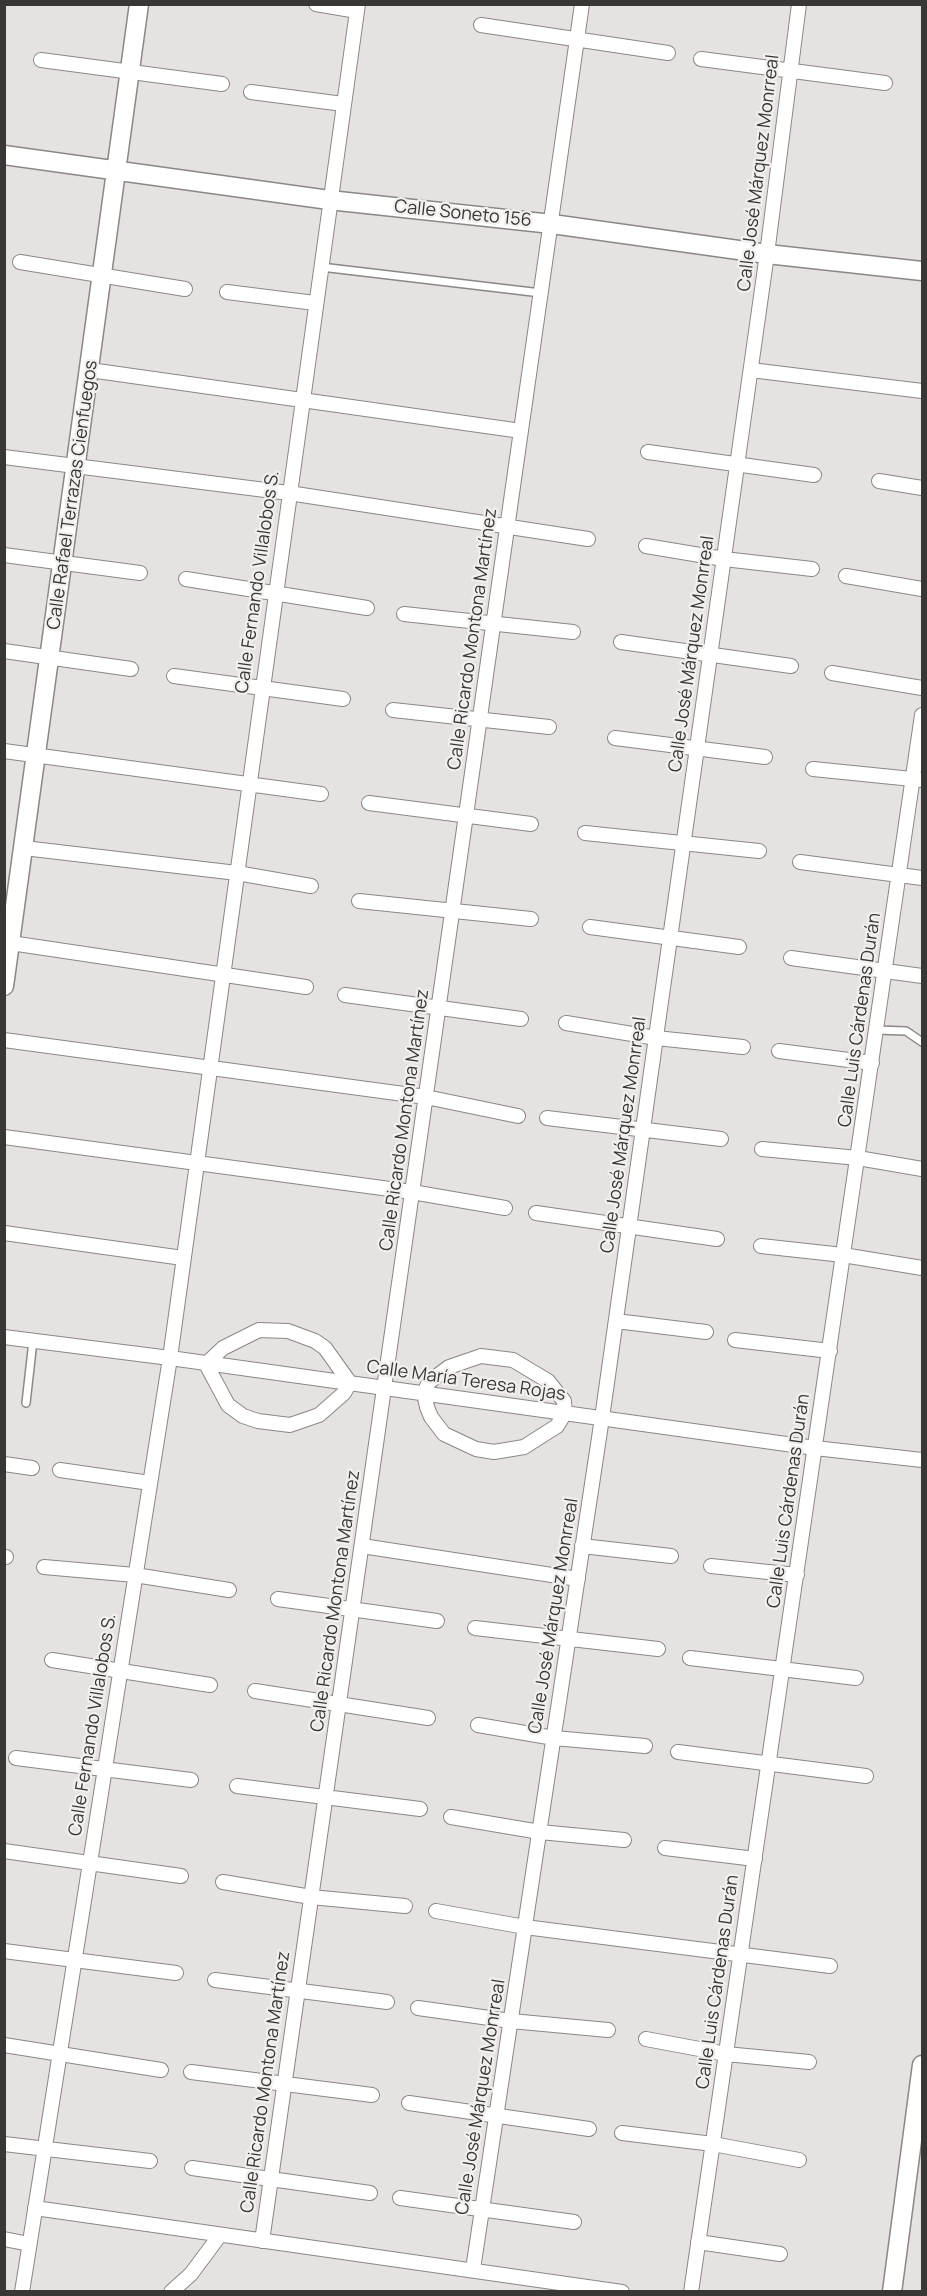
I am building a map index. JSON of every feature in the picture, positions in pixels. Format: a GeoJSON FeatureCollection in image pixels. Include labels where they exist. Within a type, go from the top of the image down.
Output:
{"type":"FeatureCollection","features":[{"type":"Feature","properties":{"kind":"street","name":"Calle Rafael Terrazas Cienfuegos"},"geometry":{"type":"LineString","coordinates":[[4,986],[8,942],[24,848],[64,562],[139,4]]}},
{"type":"Feature","properties":{"kind":"street"},"geometry":{"type":"LineString","coordinates":[[316,4],[357,8]]}},
{"type":"Feature","properties":{"kind":"street","name":"Calle Ricardo Montona Martínez"},"geometry":{"type":"LineString","coordinates":[[261,2241],[582,4]]}},
{"type":"Feature","properties":{"kind":"street","name":"Calle José Márquez Monrreal"},"geometry":{"type":"LineString","coordinates":[[473,2270],[616,1322],[767,254],[799,4]]}},
{"type":"Feature","properties":{"kind":"street","name":"Calle Fernando Villalobos S."},"geometry":{"type":"LineString","coordinates":[[22,2292],[170,1358],[195,1164],[357,8]]}},
{"type":"Feature","properties":{"kind":"street"},"geometry":{"type":"LineString","coordinates":[[481,25],[668,53]]}},
{"type":"Feature","properties":{"kind":"street"},"geometry":{"type":"LineString","coordinates":[[700,59],[885,83]]}},
{"type":"Feature","properties":{"kind":"street"},"geometry":{"type":"LineString","coordinates":[[41,60],[130,74],[222,84]]}},
{"type":"Feature","properties":{"kind":"street"},"geometry":{"type":"LineString","coordinates":[[251,92],[343,104]]}},
{"type":"Feature","properties":{"kind":"street","name":"Calle Soneto 156"},"geometry":{"type":"LineString","coordinates":[[4,156],[118,169],[329,200],[552,224],[767,254],[922,271]]}},
{"type":"Feature","properties":{"kind":"street"},"geometry":{"type":"LineString","coordinates":[[20,261],[185,289]]}},
{"type":"Feature","properties":{"kind":"street"},"geometry":{"type":"LineString","coordinates":[[227,292],[315,303]]}},
{"type":"Feature","properties":{"kind":"street"},"geometry":{"type":"LineString","coordinates":[[751,369],[922,391]]}},
{"type":"Feature","properties":{"kind":"street"},"geometry":{"type":"LineString","coordinates":[[90,370],[521,431]]}},
{"type":"Feature","properties":{"kind":"street"},"geometry":{"type":"LineString","coordinates":[[648,452],[814,475]]}},
{"type":"Feature","properties":{"kind":"street"},"geometry":{"type":"LineString","coordinates":[[4,457],[289,494],[588,539]]}},
{"type":"Feature","properties":{"kind":"street"},"geometry":{"type":"LineString","coordinates":[[879,481],[922,488]]}},
{"type":"Feature","properties":{"kind":"street"},"geometry":{"type":"LineString","coordinates":[[646,546],[724,560],[812,569]]}},
{"type":"Feature","properties":{"kind":"street"},"geometry":{"type":"LineString","coordinates":[[4,555],[140,573]]}},
{"type":"Feature","properties":{"kind":"street"},"geometry":{"type":"LineString","coordinates":[[846,576],[922,589]]}},
{"type":"Feature","properties":{"kind":"street"},"geometry":{"type":"LineString","coordinates":[[186,579],[367,608]]}},
{"type":"Feature","properties":{"kind":"street"},"geometry":{"type":"LineString","coordinates":[[404,614],[573,632]]}},
{"type":"Feature","properties":{"kind":"street"},"geometry":{"type":"LineString","coordinates":[[621,642],[791,666]]}},
{"type":"Feature","properties":{"kind":"street"},"geometry":{"type":"LineString","coordinates":[[4,651],[131,669]]}},
{"type":"Feature","properties":{"kind":"street"},"geometry":{"type":"LineString","coordinates":[[832,673],[922,688]]}},
{"type":"Feature","properties":{"kind":"street"},"geometry":{"type":"LineString","coordinates":[[174,676],[343,699]]}},
{"type":"Feature","properties":{"kind":"street"},"geometry":{"type":"LineString","coordinates":[[393,710],[549,727]]}},
{"type":"Feature","properties":{"kind":"street","name":"Calle Luis Cárdenas Durán"},"geometry":{"type":"LineString","coordinates":[[691,2292],[899,874],[918,780],[922,715]]}},
{"type":"Feature","properties":{"kind":"street"},"geometry":{"type":"LineString","coordinates":[[615,738],[765,758]]}},
{"type":"Feature","properties":{"kind":"street"},"geometry":{"type":"LineString","coordinates":[[4,750],[321,794]]}},
{"type":"Feature","properties":{"kind":"street"},"geometry":{"type":"LineString","coordinates":[[813,770],[918,780]]}},
{"type":"Feature","properties":{"kind":"street"},"geometry":{"type":"LineString","coordinates":[[369,803],[531,824]]}},
{"type":"Feature","properties":{"kind":"street"},"geometry":{"type":"LineString","coordinates":[[585,832],[759,851]]}},
{"type":"Feature","properties":{"kind":"street"},"geometry":{"type":"LineString","coordinates":[[24,848],[237,873],[311,886]]}},
{"type":"Feature","properties":{"kind":"street"},"geometry":{"type":"LineString","coordinates":[[800,862],[922,878]]}},
{"type":"Feature","properties":{"kind":"street"},"geometry":{"type":"LineString","coordinates":[[359,901],[531,919]]}},
{"type":"Feature","properties":{"kind":"street"},"geometry":{"type":"LineString","coordinates":[[590,927],[670,940],[739,947]]}},
{"type":"Feature","properties":{"kind":"street"},"geometry":{"type":"LineString","coordinates":[[8,942],[306,987]]}},
{"type":"Feature","properties":{"kind":"street"},"geometry":{"type":"LineString","coordinates":[[791,958],[922,976]]}},
{"type":"Feature","properties":{"kind":"street"},"geometry":{"type":"LineString","coordinates":[[345,995],[521,1019]]}},
{"type":"Feature","properties":{"kind":"street"},"geometry":{"type":"LineString","coordinates":[[566,1023],[656,1038],[743,1047]]}},
{"type":"Feature","properties":{"kind":"street"},"geometry":{"type":"LineString","coordinates":[[4,1040],[426,1097],[518,1116]]}},
{"type":"Feature","properties":{"kind":"street"},"geometry":{"type":"LineString","coordinates":[[779,1051],[872,1063]]}},
{"type":"Feature","properties":{"kind":"street"},"geometry":{"type":"LineString","coordinates":[[547,1119],[643,1128],[721,1139]]}},
{"type":"Feature","properties":{"kind":"street"},"geometry":{"type":"LineString","coordinates":[[4,1137],[412,1192],[504,1208]]}},
{"type":"Feature","properties":{"kind":"street"},"geometry":{"type":"LineString","coordinates":[[762,1149],[858,1158],[922,1169]]}},
{"type":"Feature","properties":{"kind":"street"},"geometry":{"type":"LineString","coordinates":[[536,1214],[717,1239]]}},
{"type":"Feature","properties":{"kind":"street"},"geometry":{"type":"LineString","coordinates":[[4,1233],[183,1258]]}},
{"type":"Feature","properties":{"kind":"street"},"geometry":{"type":"LineString","coordinates":[[761,1246],[843,1255],[922,1268]]}},
{"type":"Feature","properties":{"kind":"street"},"geometry":{"type":"LineString","coordinates":[[616,1322],[706,1332]]}},
{"type":"Feature","properties":{"kind":"street"},"geometry":{"type":"LineString","coordinates":[[260,1330],[288,1331],[315,1341],[325,1348],[350,1383],[335,1403],[319,1415],[304,1422],[275,1425],[243,1416],[228,1404],[206,1364],[223,1348],[245,1335],[260,1330]]}},
{"type":"Feature","properties":{"kind":"street","name":"Calle María Teresa Rojas"},"geometry":{"type":"LineString","coordinates":[[4,1337],[815,1448],[922,1460]]}},
{"type":"Feature","properties":{"kind":"street"},"geometry":{"type":"LineString","coordinates":[[735,1340],[830,1351]]}},
{"type":"Feature","properties":{"kind":"street"},"geometry":{"type":"LineString","coordinates":[[495,1356],[524,1364],[548,1381],[561,1396],[565,1413],[557,1426],[524,1447],[483,1450],[444,1434],[431,1417],[424,1393],[429,1382],[449,1367],[471,1358],[495,1356]]}},
{"type":"Feature","properties":{"kind":"street"},"geometry":{"type":"LineString","coordinates":[[4,1464],[32,1468]]}},
{"type":"Feature","properties":{"kind":"street"},"geometry":{"type":"LineString","coordinates":[[60,1470],[150,1483]]}},
{"type":"Feature","properties":{"kind":"street"},"geometry":{"type":"LineString","coordinates":[[362,1546],[578,1579]]}},
{"type":"Feature","properties":{"kind":"street"},"geometry":{"type":"LineString","coordinates":[[582,1546],[671,1556]]}},
{"type":"Feature","properties":{"kind":"street"},"geometry":{"type":"LineString","coordinates":[[711,1566],[797,1575]]}},
{"type":"Feature","properties":{"kind":"street"},"geometry":{"type":"LineString","coordinates":[[44,1567],[135,1575],[229,1590]]}},
{"type":"Feature","properties":{"kind":"street"},"geometry":{"type":"LineString","coordinates":[[278,1599],[437,1621]]}},
{"type":"Feature","properties":{"kind":"street"},"geometry":{"type":"LineString","coordinates":[[475,1628],[658,1649]]}},
{"type":"Feature","properties":{"kind":"street"},"geometry":{"type":"LineString","coordinates":[[690,1658],[856,1678]]}},
{"type":"Feature","properties":{"kind":"street"},"geometry":{"type":"LineString","coordinates":[[52,1660],[210,1685]]}},
{"type":"Feature","properties":{"kind":"street"},"geometry":{"type":"LineString","coordinates":[[255,1691],[339,1702],[428,1718]]}},
{"type":"Feature","properties":{"kind":"street"},"geometry":{"type":"LineString","coordinates":[[478,1725],[554,1738],[645,1746]]}},
{"type":"Feature","properties":{"kind":"street"},"geometry":{"type":"LineString","coordinates":[[678,1752],[866,1776]]}},
{"type":"Feature","properties":{"kind":"street"},"geometry":{"type":"LineString","coordinates":[[16,1758],[191,1780]]}},
{"type":"Feature","properties":{"kind":"street"},"geometry":{"type":"LineString","coordinates":[[237,1786],[420,1809]]}},
{"type":"Feature","properties":{"kind":"street"},"geometry":{"type":"LineString","coordinates":[[451,1817],[540,1832],[624,1840]]}},
{"type":"Feature","properties":{"kind":"street"},"geometry":{"type":"LineString","coordinates":[[665,1848],[755,1859]]}},
{"type":"Feature","properties":{"kind":"street"},"geometry":{"type":"LineString","coordinates":[[4,1851],[182,1876]]}},
{"type":"Feature","properties":{"kind":"street"},"geometry":{"type":"LineString","coordinates":[[223,1882],[311,1897],[405,1906]]}},
{"type":"Feature","properties":{"kind":"street"},"geometry":{"type":"LineString","coordinates":[[436,1911],[525,1927],[830,1966]]}},
{"type":"Feature","properties":{"kind":"street"},"geometry":{"type":"LineString","coordinates":[[4,1951],[176,1973]]}},
{"type":"Feature","properties":{"kind":"street"},"geometry":{"type":"LineString","coordinates":[[215,1980],[297,1993],[387,2002]]}},
{"type":"Feature","properties":{"kind":"street"},"geometry":{"type":"LineString","coordinates":[[418,2008],[511,2021],[608,2030]]}},
{"type":"Feature","properties":{"kind":"street"},"geometry":{"type":"LineString","coordinates":[[646,2039],[726,2054],[809,2062]]}},
{"type":"Feature","properties":{"kind":"street"},"geometry":{"type":"LineString","coordinates":[[4,2045],[161,2070]]}},
{"type":"Feature","properties":{"kind":"street"},"geometry":{"type":"LineString","coordinates":[[892,2292],[922,2065]]}},
{"type":"Feature","properties":{"kind":"street"},"geometry":{"type":"LineString","coordinates":[[191,2072],[372,2095]]}},
{"type":"Feature","properties":{"kind":"street"},"geometry":{"type":"LineString","coordinates":[[408,2103],[589,2128]]}},
{"type":"Feature","properties":{"kind":"street"},"geometry":{"type":"LineString","coordinates":[[622,2133],[713,2144],[798,2160]]}},
{"type":"Feature","properties":{"kind":"street"},"geometry":{"type":"LineString","coordinates":[[4,2144],[150,2161]]}},
{"type":"Feature","properties":{"kind":"street"},"geometry":{"type":"LineString","coordinates":[[192,2168],[271,2177],[370,2193]]}},
{"type":"Feature","properties":{"kind":"street"},"geometry":{"type":"LineString","coordinates":[[400,2198],[574,2222]]}},
{"type":"Feature","properties":{"kind":"street"},"geometry":{"type":"LineString","coordinates":[[34,2208],[622,2292]]}},
{"type":"Feature","properties":{"kind":"street"},"geometry":{"type":"LineString","coordinates":[[171,2292],[191,2274],[220,2235]]}},
{"type":"Feature","properties":{"kind":"street"},"geometry":{"type":"LineString","coordinates":[[4,2240],[29,2244]]}},
{"type":"Feature","properties":{"kind":"street"},"geometry":{"type":"LineString","coordinates":[[698,2242],[780,2254]]}},
{"type":"Feature","properties":{"kind":"lane"},"geometry":{"type":"LineString","coordinates":[[321,267],[541,293]]}},
{"type":"Feature","properties":{"kind":"lane"},"geometry":{"type":"LineString","coordinates":[[876,1030],[906,1031],[922,1042]]}},
{"type":"Feature","properties":{"kind":"lane"},"geometry":{"type":"LineString","coordinates":[[26,1403],[33,1341]]}}]}
